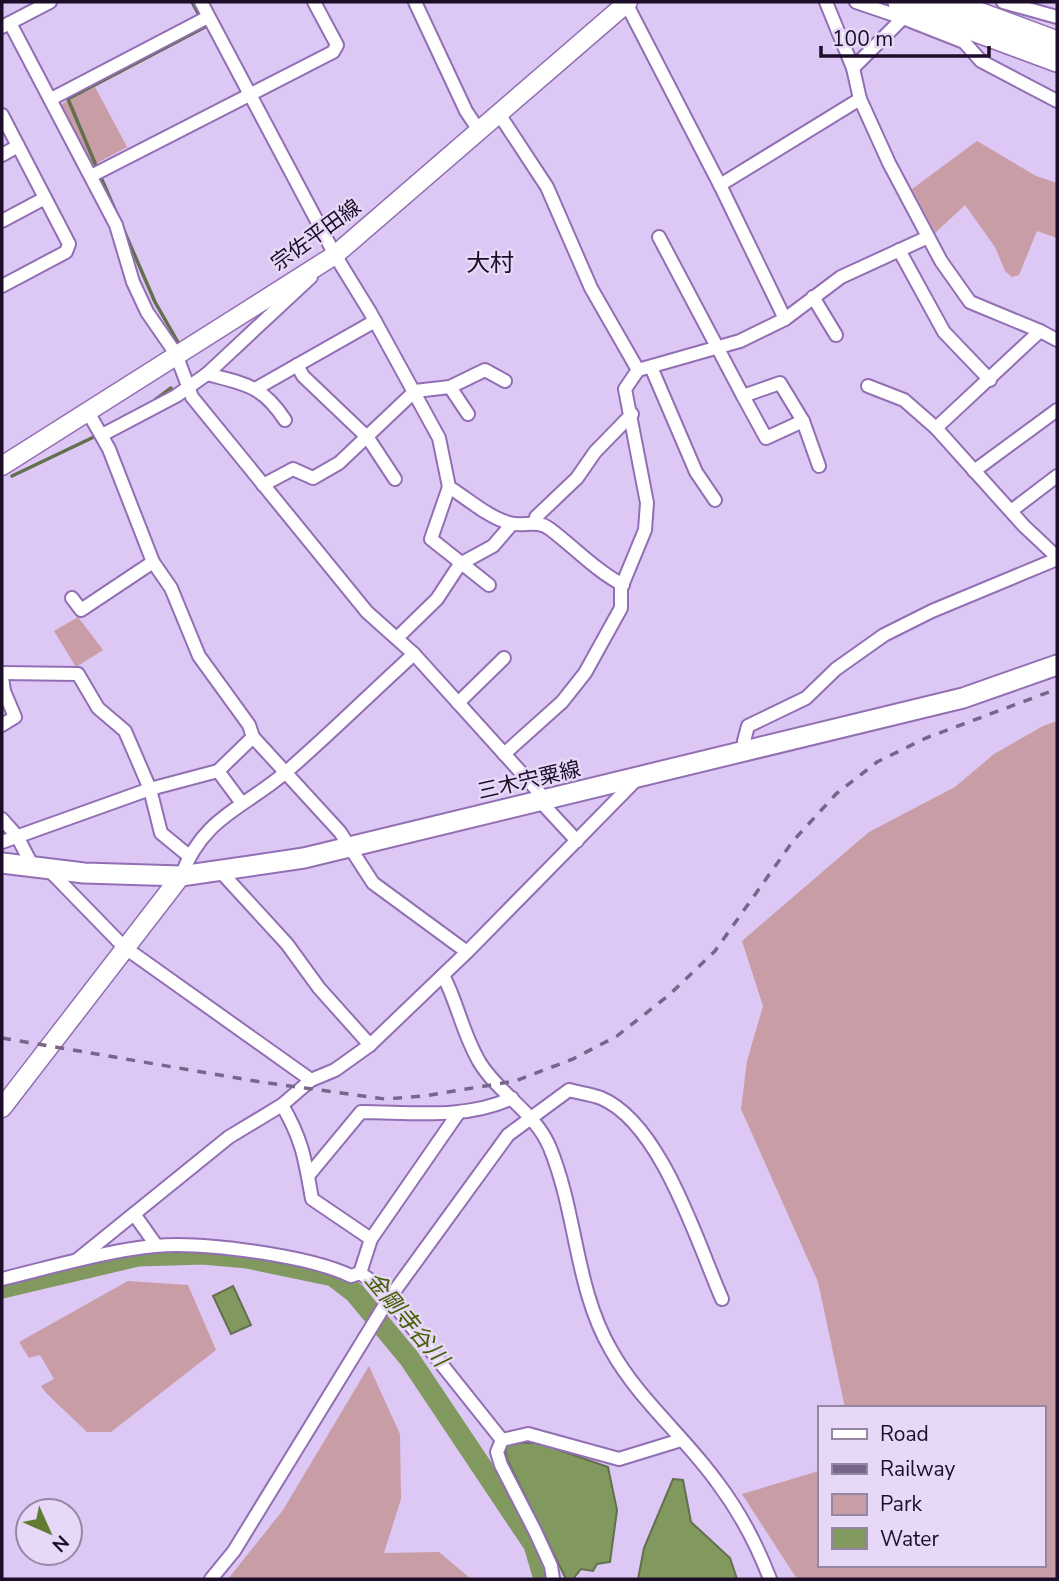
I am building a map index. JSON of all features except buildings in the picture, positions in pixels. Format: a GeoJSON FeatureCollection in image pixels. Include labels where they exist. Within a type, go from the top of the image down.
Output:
{"type":"FeatureCollection","features":[{"type":"Feature","properties":{"kind":"highway"},"geometry":{"type":"LineString","coordinates":[[946,2],[1057,43]]}},
{"type":"Feature","properties":{"kind":"highway"},"geometry":{"type":"LineString","coordinates":[[901,10],[1057,61]]}},
{"type":"Feature","properties":{"kind":"main road","name":"宗佐平田線"},"geometry":{"type":"LineString","coordinates":[[2,466],[335,255],[627,3]]}},
{"type":"Feature","properties":{"kind":"main road","name":"三木宍粟線"},"geometry":{"type":"LineString","coordinates":[[2,863],[41,868],[181,876],[220,872],[350,846],[637,779],[975,695],[1057,665]]}},
{"type":"Feature","properties":{"kind":"main road"},"geometry":{"type":"LineString","coordinates":[[2,1108],[181,876]]}},
{"type":"Feature","properties":{"kind":"street"},"geometry":{"type":"LineString","coordinates":[[50,2],[6,25],[51,99],[116,225],[138,292],[176,354],[192,397],[367,612],[414,654],[504,754],[577,841]]}},
{"type":"Feature","properties":{"kind":"street"},"geometry":{"type":"LineString","coordinates":[[201,2],[335,255],[376,321],[439,438],[449,487],[431,539],[489,585]]}},
{"type":"Feature","properties":{"kind":"street"},"geometry":{"type":"LineString","coordinates":[[91,176],[333,52],[337,45],[314,2]]}},
{"type":"Feature","properties":{"kind":"street"},"geometry":{"type":"LineString","coordinates":[[415,2],[480,132]]}},
{"type":"Feature","properties":{"kind":"street"},"geometry":{"type":"LineString","coordinates":[[826,2],[853,68],[860,99],[926,238],[970,302],[1057,340]]}},
{"type":"Feature","properties":{"kind":"street"},"geometry":{"type":"LineString","coordinates":[[856,2],[901,10],[964,41],[981,61],[1057,101]]}},
{"type":"Feature","properties":{"kind":"street"},"geometry":{"type":"LineString","coordinates":[[1003,2],[1057,17]]}},
{"type":"Feature","properties":{"kind":"street"},"geometry":{"type":"LineString","coordinates":[[627,3],[785,318]]}},
{"type":"Feature","properties":{"kind":"street"},"geometry":{"type":"LineString","coordinates":[[853,68],[901,10]]}},
{"type":"Feature","properties":{"kind":"street"},"geometry":{"type":"LineString","coordinates":[[51,99],[208,17]]}},
{"type":"Feature","properties":{"kind":"street"},"geometry":{"type":"LineString","coordinates":[[720,185],[860,99]]}},
{"type":"Feature","properties":{"kind":"street"},"geometry":{"type":"LineString","coordinates":[[499,114],[547,187],[591,288],[638,370]]}},
{"type":"Feature","properties":{"kind":"street"},"geometry":{"type":"LineString","coordinates":[[2,115],[69,244],[66,252],[2,286]]}},
{"type":"Feature","properties":{"kind":"street"},"geometry":{"type":"LineString","coordinates":[[2,155],[18,146]]}},
{"type":"Feature","properties":{"kind":"street"},"geometry":{"type":"LineString","coordinates":[[2,221],[45,198]]}},
{"type":"Feature","properties":{"kind":"street"},"geometry":{"type":"LineString","coordinates":[[659,237],[766,438],[803,421]]}},
{"type":"Feature","properties":{"kind":"street"},"geometry":{"type":"LineString","coordinates":[[504,754],[562,702],[585,673],[618,617],[623,585],[645,530],[647,503],[638,466],[632,414],[625,389],[638,370],[740,341],[785,318],[869,262],[926,238]]}},
{"type":"Feature","properties":{"kind":"street"},"geometry":{"type":"LineString","coordinates":[[899,250],[944,332],[990,380]]}},
{"type":"Feature","properties":{"kind":"street"},"geometry":{"type":"LineString","coordinates":[[103,435],[189,387],[207,374],[335,255]]}},
{"type":"Feature","properties":{"kind":"street"},"geometry":{"type":"LineString","coordinates":[[813,297],[836,335]]}},
{"type":"Feature","properties":{"kind":"street"},"geometry":{"type":"LineString","coordinates":[[257,388],[376,321]]}},
{"type":"Feature","properties":{"kind":"street"},"geometry":{"type":"LineString","coordinates":[[936,428],[1040,331]]}},
{"type":"Feature","properties":{"kind":"street"},"geometry":{"type":"LineString","coordinates":[[296,365],[368,438],[395,479]]}},
{"type":"Feature","properties":{"kind":"street"},"geometry":{"type":"LineString","coordinates":[[651,367],[696,472],[715,500]]}},
{"type":"Feature","properties":{"kind":"street"},"geometry":{"type":"LineString","coordinates":[[263,485],[293,469],[313,478],[339,463],[415,391],[450,387],[485,370],[505,381]]}},
{"type":"Feature","properties":{"kind":"street"},"geometry":{"type":"LineString","coordinates":[[207,374],[257,388],[272,400],[285,420]]}},
{"type":"Feature","properties":{"kind":"street"},"geometry":{"type":"LineString","coordinates":[[743,396],[780,383],[803,421],[819,466]]}},
{"type":"Feature","properties":{"kind":"street"},"geometry":{"type":"LineString","coordinates":[[745,751],[744,741],[748,726],[806,698],[836,669],[884,635],[932,611],[1057,558],[1010,511],[936,428],[904,400],[868,386]]}},
{"type":"Feature","properties":{"kind":"street"},"geometry":{"type":"LineString","coordinates":[[450,387],[468,414]]}},
{"type":"Feature","properties":{"kind":"street"},"geometry":{"type":"LineString","coordinates":[[974,471],[1057,410]]}},
{"type":"Feature","properties":{"kind":"street"},"geometry":{"type":"LineString","coordinates":[[88,412],[103,435],[153,562],[171,588],[199,656],[249,725],[253,737],[350,846],[373,883],[388,898],[467,952]]}},
{"type":"Feature","properties":{"kind":"street"},"geometry":{"type":"LineString","coordinates":[[535,522],[536,517],[577,478],[595,452],[632,414]]}},
{"type":"Feature","properties":{"kind":"street"},"geometry":{"type":"LineString","coordinates":[[1010,511],[1057,476]]}},
{"type":"Feature","properties":{"kind":"street"},"geometry":{"type":"LineString","coordinates":[[449,487],[512,524],[535,522],[549,528],[607,577],[623,585]]}},
{"type":"Feature","properties":{"kind":"street"},"geometry":{"type":"LineString","coordinates":[[397,638],[437,599],[460,564],[493,546],[512,524]]}},
{"type":"Feature","properties":{"kind":"street"},"geometry":{"type":"LineString","coordinates":[[72,598],[81,610],[153,562]]}},
{"type":"Feature","properties":{"kind":"street"},"geometry":{"type":"LineString","coordinates":[[181,876],[202,835],[241,802],[255,797],[285,773],[414,654]]}},
{"type":"Feature","properties":{"kind":"street"},"geometry":{"type":"LineString","coordinates":[[458,703],[504,658]]}},
{"type":"Feature","properties":{"kind":"street"},"geometry":{"type":"LineString","coordinates":[[2,725],[15,718],[4,691],[2,675],[78,674],[98,708],[125,731],[150,789],[161,833],[189,856]]}},
{"type":"Feature","properties":{"kind":"street"},"geometry":{"type":"LineString","coordinates":[[2,842],[150,789],[218,771],[253,737]]}},
{"type":"Feature","properties":{"kind":"street"},"geometry":{"type":"LineString","coordinates":[[218,771],[241,802]]}},
{"type":"Feature","properties":{"kind":"street"},"geometry":{"type":"LineString","coordinates":[[74,1262],[229,1137],[282,1105],[311,1080],[335,1070],[370,1045],[467,952],[637,779]]}},
{"type":"Feature","properties":{"kind":"street"},"geometry":{"type":"LineString","coordinates":[[2,819],[41,868],[124,947],[311,1080]]}},
{"type":"Feature","properties":{"kind":"street"},"geometry":{"type":"LineString","coordinates":[[220,872],[287,944],[319,988],[370,1045]]}},
{"type":"Feature","properties":{"kind":"street"},"geometry":{"type":"LineString","coordinates":[[443,975],[454,996],[464,1032],[481,1065],[530,1117],[550,1146],[589,1303],[605,1338],[634,1384],[724,1492],[744,1523],[770,1579]]}},
{"type":"Feature","properties":{"kind":"street"},"geometry":{"type":"LineString","coordinates":[[211,1579],[234,1551],[388,1300],[508,1135],[569,1090],[601,1098],[618,1109],[648,1139],[667,1170],[722,1299]]}},
{"type":"Feature","properties":{"kind":"street"},"geometry":{"type":"LineString","coordinates":[[308,1176],[361,1112],[459,1112],[498,1105],[512,1098]]}},
{"type":"Feature","properties":{"kind":"street"},"geometry":{"type":"LineString","coordinates":[[282,1105],[295,1127],[308,1165],[312,1199],[371,1238]]}},
{"type":"Feature","properties":{"kind":"street"},"geometry":{"type":"LineString","coordinates":[[360,1273],[371,1238],[459,1112]]}},
{"type":"Feature","properties":{"kind":"street"},"geometry":{"type":"LineString","coordinates":[[134,1214],[156,1245]]}},
{"type":"Feature","properties":{"kind":"street"},"geometry":{"type":"LineString","coordinates":[[2,1279],[156,1245],[265,1254],[331,1266],[351,1276],[360,1273]]}},
{"type":"Feature","properties":{"kind":"street"},"geometry":{"type":"LineString","coordinates":[[360,1273],[380,1287],[502,1440]]}},
{"type":"Feature","properties":{"kind":"street"},"geometry":{"type":"LineString","coordinates":[[502,1440],[528,1434],[619,1459],[681,1440]]}},
{"type":"Feature","properties":{"kind":"street"},"geometry":{"type":"LineString","coordinates":[[502,1440],[497,1452],[501,1465],[541,1543],[551,1566],[553,1579]]}},
{"type":"Feature","properties":{"kind":"green space"},"geometry":{"type":"Polygon","coordinates":[[[95,87],[127,147],[93,165],[85,163],[56,107],[95,87]]]}},
{"type":"Feature","properties":{"kind":"green space"},"geometry":{"type":"Polygon","coordinates":[[[977,141],[1036,176],[1057,183],[1057,238],[1037,231],[1019,275],[1012,277],[1005,271],[995,247],[965,205],[935,233],[912,189],[977,141]]]}},
{"type":"Feature","properties":{"kind":"green space"},"geometry":{"type":"Polygon","coordinates":[[[78,617],[103,650],[76,667],[54,631],[78,617]]]}},
{"type":"Feature","properties":{"kind":"green space"},"geometry":{"type":"Polygon","coordinates":[[[1057,721],[1057,1579],[797,1579],[742,1494],[818,1471],[818,1567],[1045,1567],[1045,1406],[845,1406],[818,1282],[741,1109],[747,1061],[763,1006],[742,941],[869,832],[955,787],[994,754],[1057,721]]]}},
{"type":"Feature","properties":{"kind":"green space"},"geometry":{"type":"Polygon","coordinates":[[[128,1281],[188,1285],[216,1350],[111,1432],[87,1432],[46,1393],[41,1386],[54,1379],[40,1355],[29,1358],[19,1342],[128,1281]]]}},
{"type":"Feature","properties":{"kind":"green space"},"geometry":{"type":"Polygon","coordinates":[[[369,1366],[400,1434],[401,1499],[384,1553],[439,1552],[471,1579],[228,1579],[283,1510],[369,1366]]]}},
{"type":"Feature","properties":{"kind":"water"},"geometry":{"type":"Polygon","coordinates":[[[233,1286],[251,1325],[231,1334],[213,1296],[233,1286]]]}},
{"type":"Feature","properties":{"kind":"water"},"geometry":{"type":"Polygon","coordinates":[[[511,1443],[539,1443],[608,1467],[617,1510],[610,1562],[597,1564],[593,1571],[581,1569],[573,1579],[566,1579],[507,1459],[505,1448],[511,1443]]]}},
{"type":"Feature","properties":{"kind":"water"},"geometry":{"type":"Polygon","coordinates":[[[673,1479],[683,1480],[691,1522],[730,1558],[737,1579],[638,1579],[644,1548],[673,1479]]]}},
{"type":"Feature","properties":{"kind":"waterway"},"geometry":{"type":"LineString","coordinates":[[192,2],[200,17]]}},
{"type":"Feature","properties":{"kind":"waterway"},"geometry":{"type":"LineString","coordinates":[[97,168],[68,99],[205,27],[203,23]]}},
{"type":"Feature","properties":{"kind":"waterway"},"geometry":{"type":"LineString","coordinates":[[100,175],[119,219]]}},
{"type":"Feature","properties":{"kind":"waterway"},"geometry":{"type":"LineString","coordinates":[[122,226],[155,302],[179,344]]}},
{"type":"Feature","properties":{"kind":"waterway"},"geometry":{"type":"LineString","coordinates":[[155,400],[171,388]]}},
{"type":"Feature","properties":{"kind":"waterway"},"geometry":{"type":"LineString","coordinates":[[122,418],[149,404]]}},
{"type":"Feature","properties":{"kind":"waterway"},"geometry":{"type":"LineString","coordinates":[[12,476],[98,435]]}},
{"type":"Feature","properties":{"kind":"waterway","name":"金剛寺谷川"},"geometry":{"type":"LineString","coordinates":[[2,1288],[138,1256],[203,1254],[247,1258],[333,1276],[355,1293],[409,1358],[534,1545],[544,1579]]}},
{"type":"Feature","properties":{"kind":"railway"},"geometry":{"type":"LineString","coordinates":[[2,1038],[261,1082],[385,1099],[424,1096],[515,1081],[573,1059],[617,1036],[669,995],[715,951],[793,841],[836,794],[877,762],[926,738],[1057,689]]}},
{"type":"Feature","properties":{"kind":"district","name":"大村"},"geometry":{"type":"Point","coordinates":[490,263]}}]}
